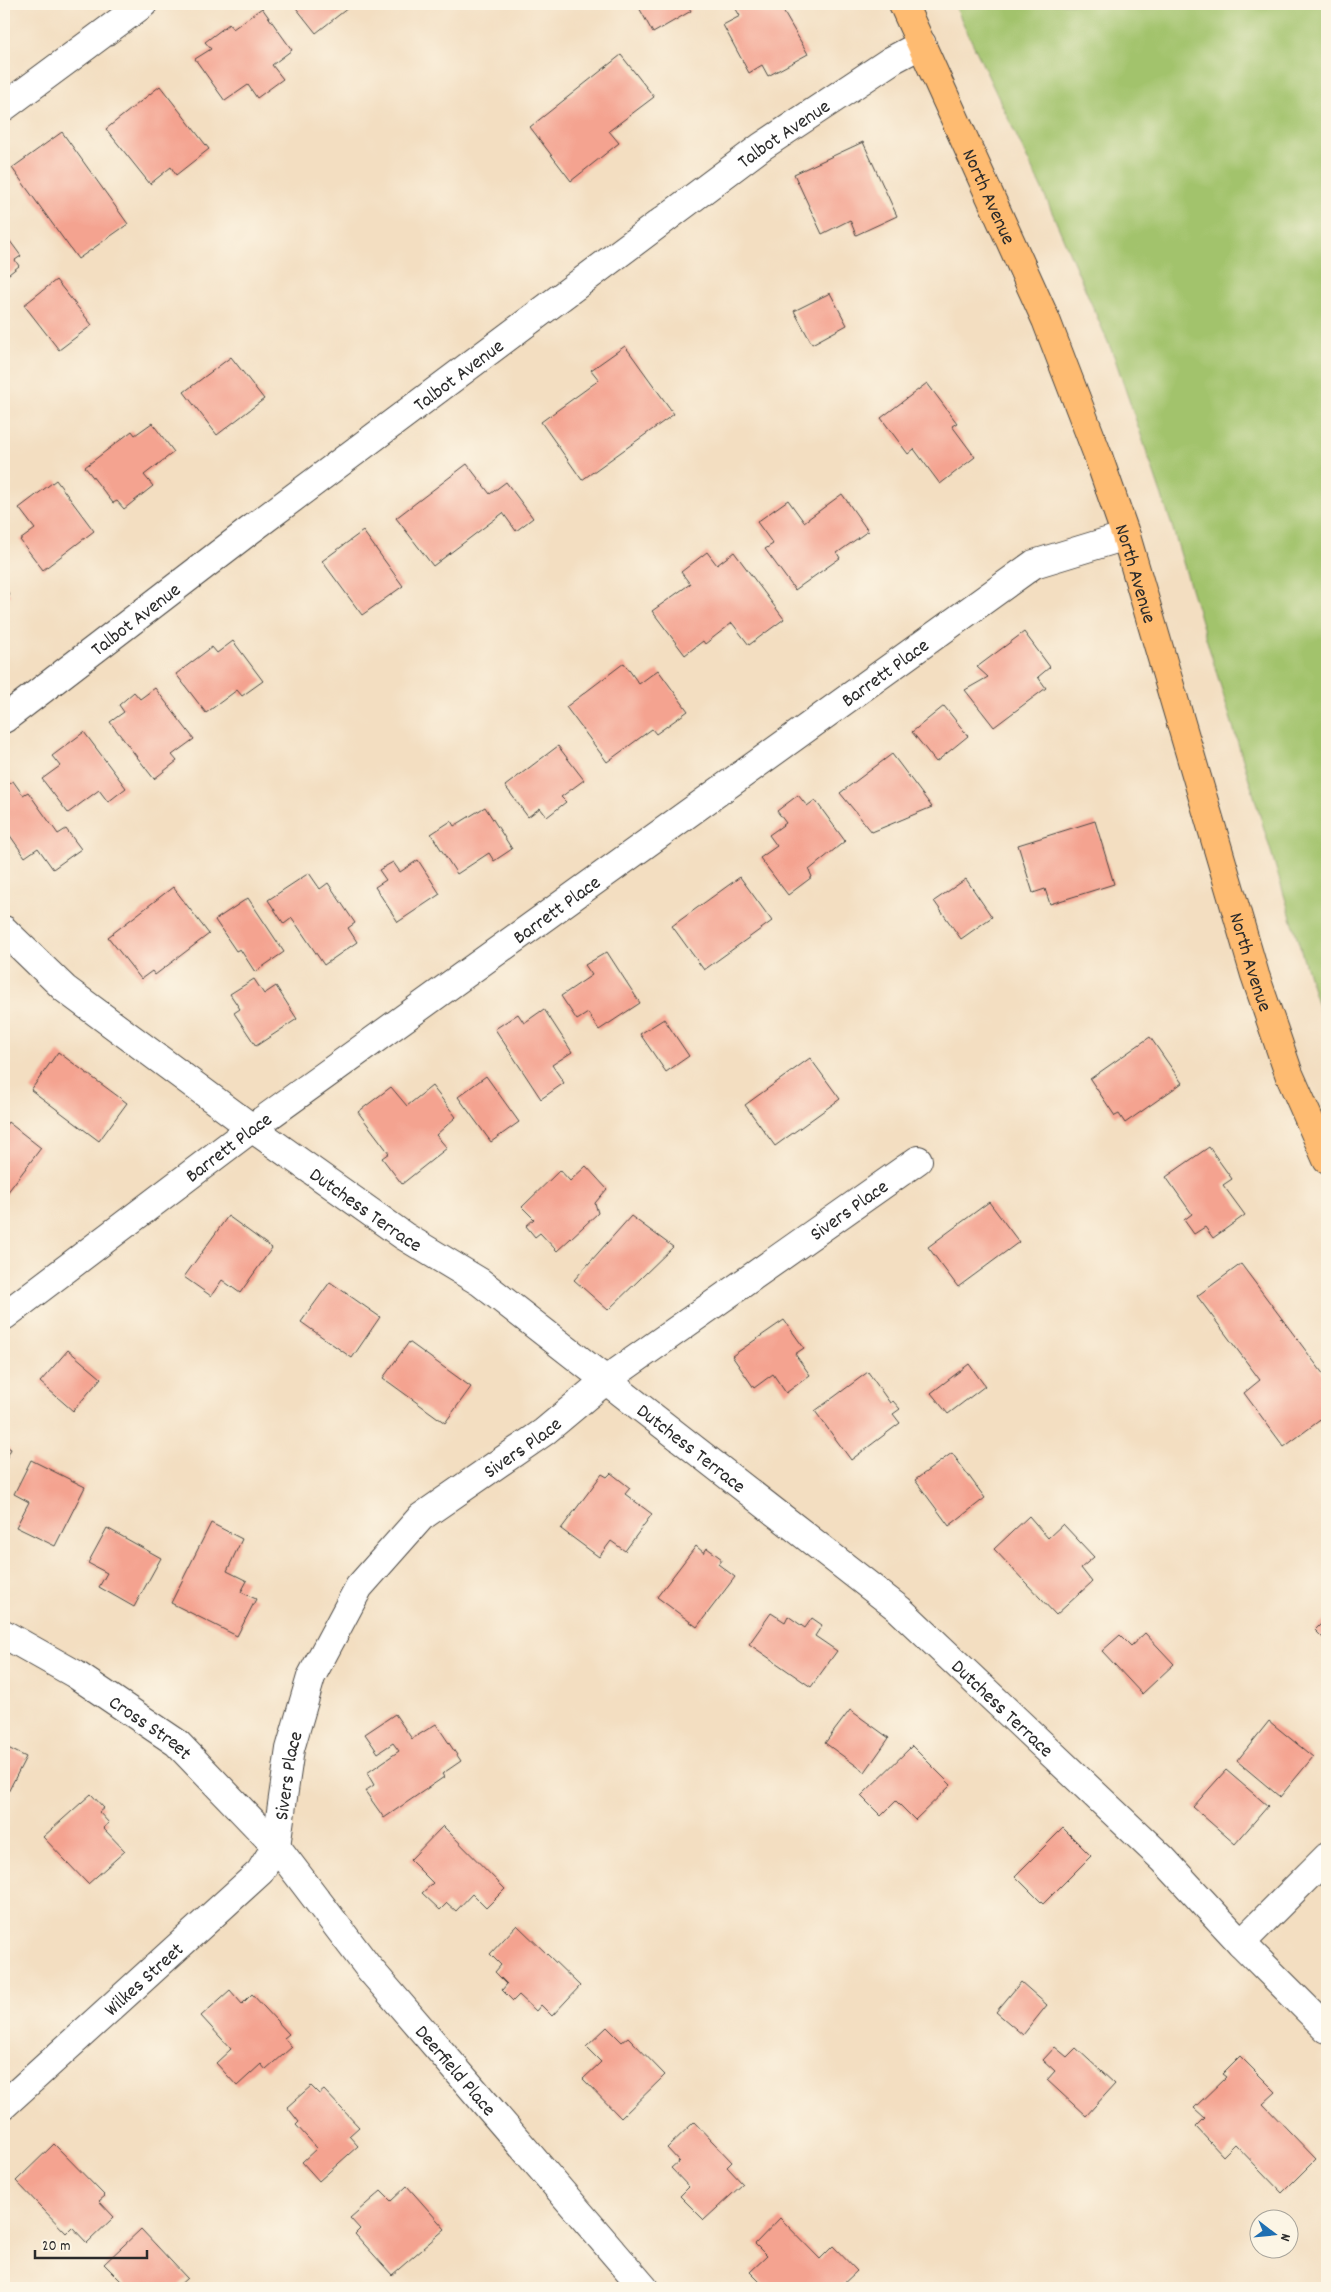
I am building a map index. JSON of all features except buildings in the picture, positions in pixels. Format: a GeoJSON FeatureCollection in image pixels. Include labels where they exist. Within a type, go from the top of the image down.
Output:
{"type":"FeatureCollection","features":[{"type":"Feature","properties":{"kind":"main road","name":"North Avenue"},"geometry":{"type":"LineString","coordinates":[[903,4],[1046,320],[1091,436],[1126,536],[1255,974],[1289,1074],[1327,1160]]}},
{"type":"Feature","properties":{"kind":"street"},"geometry":{"type":"LineString","coordinates":[[4,107],[143,4]]}},
{"type":"Feature","properties":{"kind":"street","name":"Talbot Avenue"},"geometry":{"type":"LineString","coordinates":[[4,719],[249,531],[761,147],[892,60],[922,44]]}},
{"type":"Feature","properties":{"kind":"street","name":"Barrett Place"},"geometry":{"type":"LineString","coordinates":[[4,1316],[252,1128],[1034,564],[1126,536]]}},
{"type":"Feature","properties":{"kind":"street","name":"Dutchess Terrace"},"geometry":{"type":"LineString","coordinates":[[4,930],[66,989],[252,1128],[404,1236],[480,1282],[900,1609],[1164,1859],[1241,1943],[1327,2029]]}},
{"type":"Feature","properties":{"kind":"street","name":"Sivers Place"},"geometry":{"type":"LineString","coordinates":[[276,1846],[290,1749],[311,1677],[360,1587],[421,1517],[544,1432],[606,1380],[918,1160]]}},
{"type":"Feature","properties":{"kind":"street","name":"Cross Street"},"geometry":{"type":"LineString","coordinates":[[4,1634],[75,1674],[177,1743],[276,1846]]}},
{"type":"Feature","properties":{"kind":"street","name":"Wilkes Street"},"geometry":{"type":"LineString","coordinates":[[4,2106],[260,1872],[276,1846]]}},
{"type":"Feature","properties":{"kind":"street","name":"Deerfield Place"},"geometry":{"type":"LineString","coordinates":[[276,1846],[368,1967],[644,2288]]}},
{"type":"Feature","properties":{"kind":"street"},"geometry":{"type":"LineString","coordinates":[[1241,1943],[1327,1858]]}},
{"type":"Feature","properties":{"kind":"green space"},"geometry":{"type":"Polygon","coordinates":[[[954,4],[1327,4],[1327,1036],[1172,526],[1114,356],[1045,196],[954,4]]]}}]}
